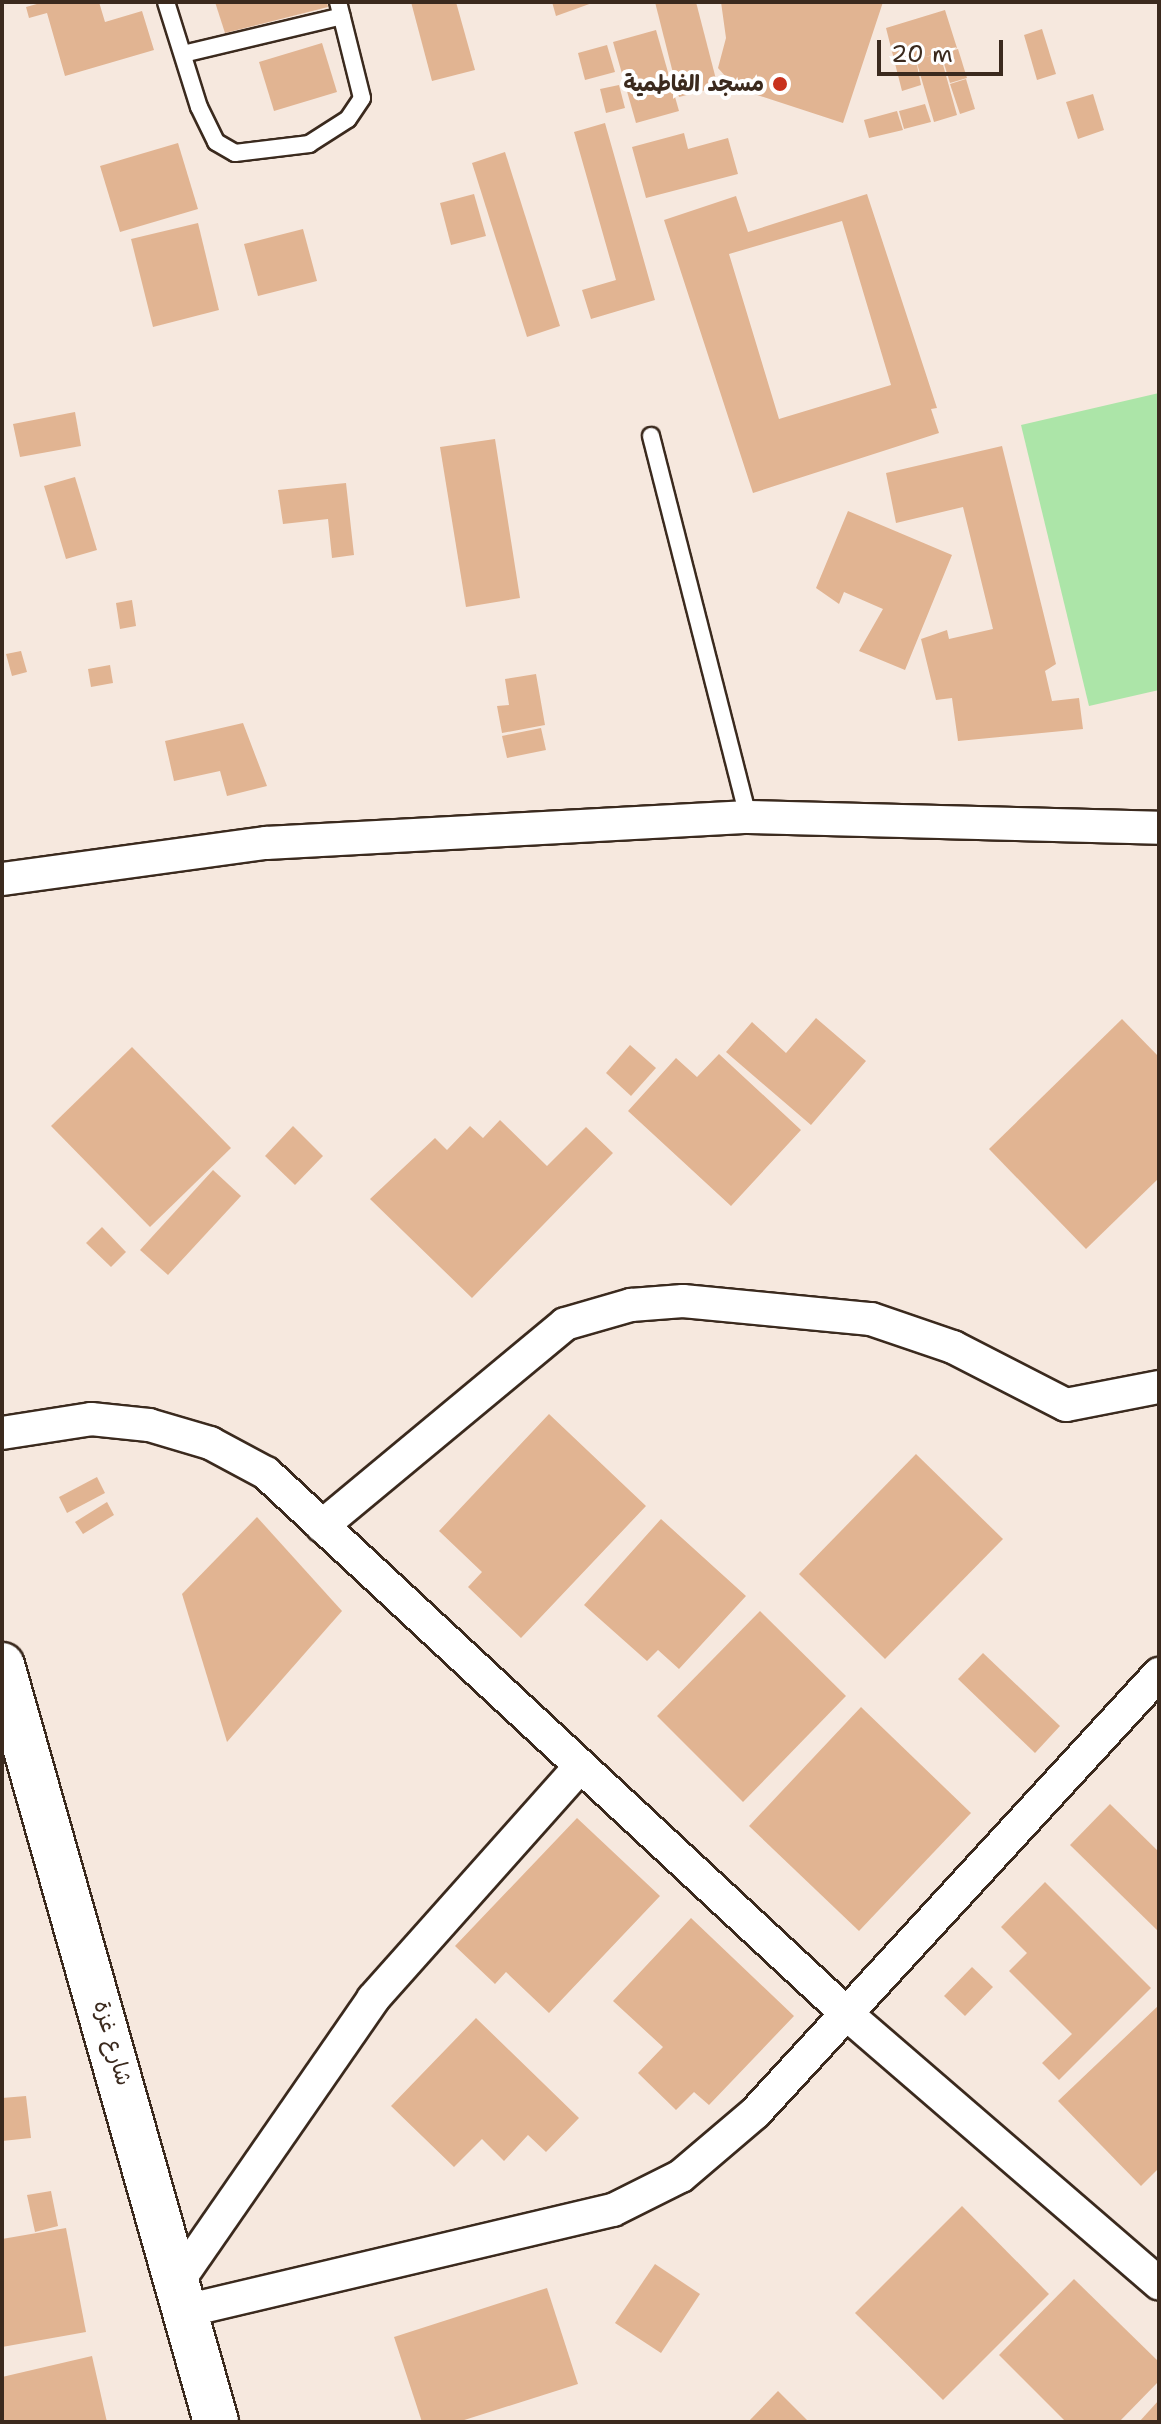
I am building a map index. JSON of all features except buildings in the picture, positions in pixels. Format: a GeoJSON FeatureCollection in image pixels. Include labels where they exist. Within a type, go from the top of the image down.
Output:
{"type":"FeatureCollection","features":[{"type":"Feature","properties":{"kind":"main road","name":"شارع غزة"},"geometry":{"type":"LineString","coordinates":[[2,1665],[216,2422]]}},
{"type":"Feature","properties":{"kind":"street"},"geometry":{"type":"LineString","coordinates":[[2,879],[266,843],[748,817],[1159,828]]}},
{"type":"Feature","properties":{"kind":"street"},"geometry":{"type":"LineString","coordinates":[[322,1526],[565,1324],[631,1305],[683,1301],[871,1319],[953,1347],[1066,1405],[1159,1387]]}},
{"type":"Feature","properties":{"kind":"street"},"geometry":{"type":"LineString","coordinates":[[2,1433],[91,1419],[149,1425],[210,1443],[266,1473],[579,1768],[848,2015],[1159,2283]]}},
{"type":"Feature","properties":{"kind":"street"},"geometry":{"type":"LineString","coordinates":[[181,2296],[613,2210],[681,2176],[755,2113],[1159,1674]]}},
{"type":"Feature","properties":{"kind":"street"},"geometry":{"type":"LineString","coordinates":[[181,2296],[373,1999],[579,1768]]}},
{"type":"Feature","properties":{"kind":"lane"},"geometry":{"type":"LineString","coordinates":[[166,2],[183,54],[216,142],[235,153],[309,144],[348,119],[362,98],[340,9],[183,54]]}},
{"type":"Feature","properties":{"kind":"lane"},"geometry":{"type":"LineString","coordinates":[[651,436],[748,817]]}},
{"type":"Feature","properties":{"kind":"green space"},"geometry":{"type":"Polygon","coordinates":[[[1159,393],[1159,690],[1089,706],[1021,425],[1159,393]]]}},
{"type":"Feature","properties":{"kind":"place","name":"مسجد الفاطمية"},"geometry":{"type":"Point","coordinates":[780,84]}}]}
